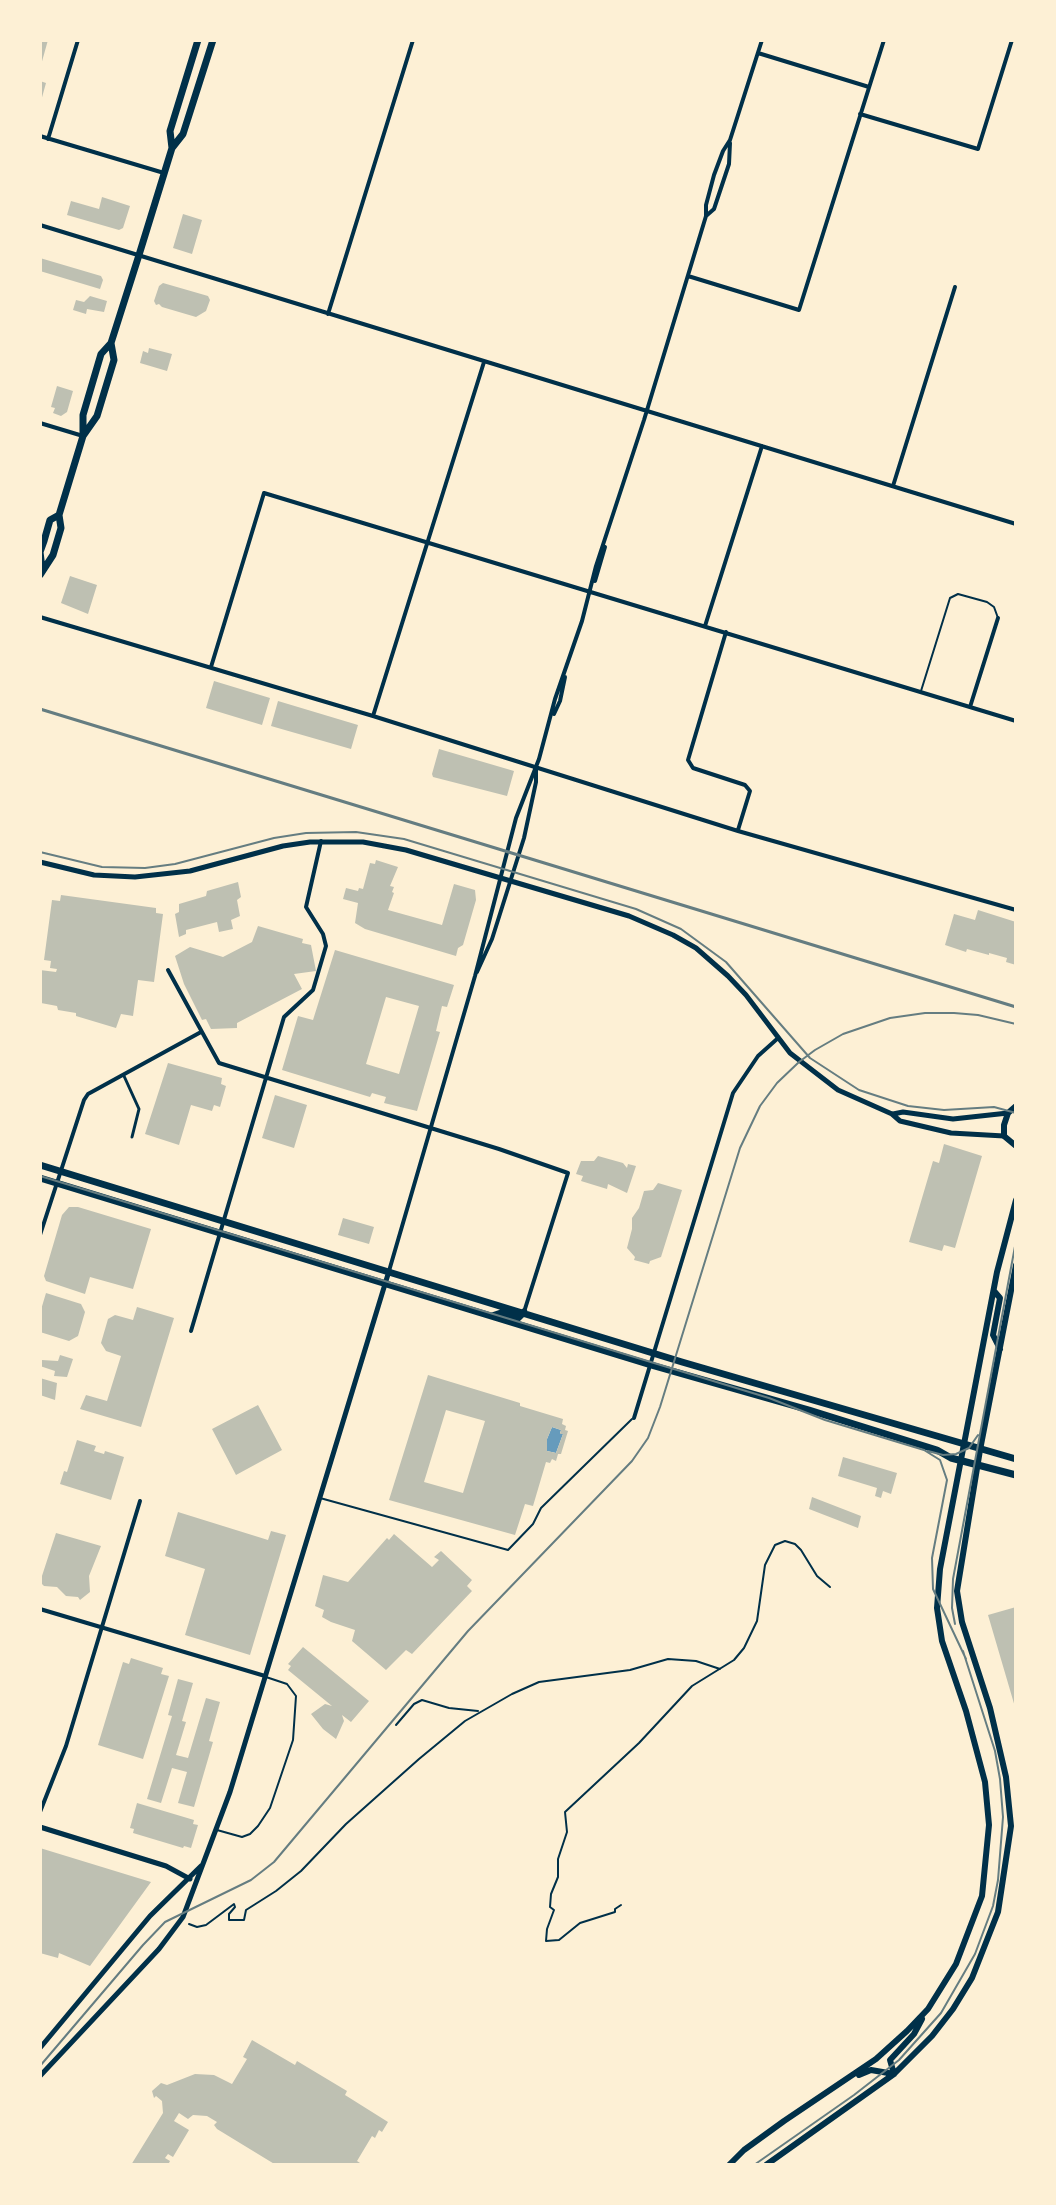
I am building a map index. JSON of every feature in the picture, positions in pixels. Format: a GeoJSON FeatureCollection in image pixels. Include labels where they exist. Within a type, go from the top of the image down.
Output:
{"type":"FeatureCollection","features":[{"type":"Feature","properties":{"kind":"main road"},"geometry":{"type":"LineString","coordinates":[[172,148],[170,131],[198,40]]}},
{"type":"Feature","properties":{"kind":"main road"},"geometry":{"type":"LineString","coordinates":[[41,572],[53,555],[60,533],[59,515],[83,436],[83,415],[101,354],[111,343],[172,148],[183,134],[213,40]]}},
{"type":"Feature","properties":{"kind":"main road"},"geometry":{"type":"LineString","coordinates":[[83,436],[97,416],[114,360],[111,343]]}},
{"type":"Feature","properties":{"kind":"main road"},"geometry":{"type":"LineString","coordinates":[[41,572],[40,552],[50,520],[59,515]]}},
{"type":"Feature","properties":{"kind":"main road"},"geometry":{"type":"LineString","coordinates":[[1016,1106],[1008,1113],[1004,1125],[1004,1136],[1014,1146],[1016,1154]]}},
{"type":"Feature","properties":{"kind":"main road"},"geometry":{"type":"LineString","coordinates":[[40,1165],[654,1353],[1016,1459]]}},
{"type":"Feature","properties":{"kind":"main road"},"geometry":{"type":"LineString","coordinates":[[40,1178],[1016,1475]]}},
{"type":"Feature","properties":{"kind":"main road"},"geometry":{"type":"LineString","coordinates":[[894,2074],[890,2063],[892,2056],[914,2034],[967,1941],[986,1876],[989,1825],[982,1766],[942,1641],[937,1608],[940,1569],[994,1291],[1016,1200]]}},
{"type":"Feature","properties":{"kind":"main road"},"geometry":{"type":"LineString","coordinates":[[766,2165],[894,2074],[932,2036],[972,1978],[998,1912],[1009,1852],[1010,1812],[1003,1756],[964,1632],[957,1591],[977,1465],[1016,1265]]}},
{"type":"Feature","properties":{"kind":"main road"},"geometry":{"type":"LineString","coordinates":[[994,1291],[1000,1298],[993,1335],[1000,1349]]}},
{"type":"Feature","properties":{"kind":"main road"},"geometry":{"type":"LineString","coordinates":[[492,1316],[501,1313],[518,1318],[524,1312]]}},
{"type":"Feature","properties":{"kind":"main road"},"geometry":{"type":"LineString","coordinates":[[729,2165],[784,2121],[847,2081],[892,2045],[928,2009]]}},
{"type":"Feature","properties":{"kind":"main road"},"geometry":{"type":"LineString","coordinates":[[847,2081],[871,2070],[894,2074]]}},
{"type":"Feature","properties":{"kind":"street"},"geometry":{"type":"LineString","coordinates":[[48,139],[78,40]]}},
{"type":"Feature","properties":{"kind":"street"},"geometry":{"type":"LineString","coordinates":[[328,314],[413,40]]}},
{"type":"Feature","properties":{"kind":"street"},"geometry":{"type":"LineString","coordinates":[[40,2076],[167,1939],[183,1917],[217,1830],[389,1271],[475,976],[516,818],[560,701],[566,671],[601,567],[605,545],[706,216],[714,175],[730,140],[762,40]]}},
{"type":"Feature","properties":{"kind":"street"},"geometry":{"type":"LineString","coordinates":[[688,276],[799,310],[884,40]]}},
{"type":"Feature","properties":{"kind":"street"},"geometry":{"type":"LineString","coordinates":[[860,114],[978,149],[1012,40]]}},
{"type":"Feature","properties":{"kind":"street"},"geometry":{"type":"LineString","coordinates":[[758,53],[869,87]]}},
{"type":"Feature","properties":{"kind":"street"},"geometry":{"type":"LineString","coordinates":[[40,136],[164,173]]}},
{"type":"Feature","properties":{"kind":"street"},"geometry":{"type":"LineString","coordinates":[[706,216],[714,209],[721,188],[731,153],[730,140]]}},
{"type":"Feature","properties":{"kind":"street"},"geometry":{"type":"LineString","coordinates":[[40,225],[1016,524]]}},
{"type":"Feature","properties":{"kind":"street"},"geometry":{"type":"LineString","coordinates":[[893,486],[955,287]]}},
{"type":"Feature","properties":{"kind":"street"},"geometry":{"type":"LineString","coordinates":[[373,716],[484,362]]}},
{"type":"Feature","properties":{"kind":"street"},"geometry":{"type":"LineString","coordinates":[[40,423],[83,436]]}},
{"type":"Feature","properties":{"kind":"street"},"geometry":{"type":"LineString","coordinates":[[705,626],[762,446]]}},
{"type":"Feature","properties":{"kind":"street"},"geometry":{"type":"LineString","coordinates":[[211,667],[264,493],[1016,721]]}},
{"type":"Feature","properties":{"kind":"street"},"geometry":{"type":"LineString","coordinates":[[40,617],[373,716],[738,831],[1016,910]]}},
{"type":"Feature","properties":{"kind":"street"},"geometry":{"type":"LineString","coordinates":[[970,707],[998,618]]}},
{"type":"Feature","properties":{"kind":"street"},"geometry":{"type":"LineString","coordinates":[[726,632],[688,760],[693,768],[745,785],[750,791],[738,831]]}},
{"type":"Feature","properties":{"kind":"street"},"geometry":{"type":"LineString","coordinates":[[475,976],[484,959],[510,882],[536,782],[536,768]]}},
{"type":"Feature","properties":{"kind":"street"},"geometry":{"type":"LineString","coordinates":[[191,1331],[284,1017],[313,990],[326,946],[323,934],[306,907],[322,841]]}},
{"type":"Feature","properties":{"kind":"street"},"geometry":{"type":"LineString","coordinates":[[40,862],[94,875],[154,876],[190,871],[283,846],[322,841],[382,844],[629,916],[665,931],[696,948],[746,995],[777,1039],[799,1062],[838,1090],[892,1114],[900,1121],[951,1133],[1004,1136]]}},
{"type":"Feature","properties":{"kind":"street"},"geometry":{"type":"LineString","coordinates":[[168,970],[219,1063],[568,1173],[524,1312]]}},
{"type":"Feature","properties":{"kind":"street"},"geometry":{"type":"LineString","coordinates":[[40,1235],[88,1094],[201,1032]]}},
{"type":"Feature","properties":{"kind":"street"},"geometry":{"type":"LineString","coordinates":[[634,1418],[733,1093],[758,1056],[777,1039]]}},
{"type":"Feature","properties":{"kind":"street"},"geometry":{"type":"LineString","coordinates":[[124,1076],[139,1109],[132,1137]]}},
{"type":"Feature","properties":{"kind":"street"},"geometry":{"type":"LineString","coordinates":[[892,1114],[903,1112],[953,1119],[1008,1113]]}},
{"type":"Feature","properties":{"kind":"street"},"geometry":{"type":"LineString","coordinates":[[40,1812],[66,1746],[140,1501]]}},
{"type":"Feature","properties":{"kind":"street"},"geometry":{"type":"LineString","coordinates":[[40,1609],[265,1676]]}},
{"type":"Feature","properties":{"kind":"street"},"geometry":{"type":"LineString","coordinates":[[40,1827],[166,1866],[195,1884]]}},
{"type":"Feature","properties":{"kind":"street"},"geometry":{"type":"LineString","coordinates":[[40,2048],[150,1916],[202,1864]]}},
{"type":"Feature","properties":{"kind":"lane"},"geometry":{"type":"LineString","coordinates":[[921,692],[950,598],[958,594],[987,602],[994,607],[998,618]]}},
{"type":"Feature","properties":{"kind":"lane"},"geometry":{"type":"LineString","coordinates":[[319,1498],[508,1550],[533,1524],[541,1508],[582,1470],[622,1426],[634,1418]]}},
{"type":"Feature","properties":{"kind":"lane"},"geometry":{"type":"LineString","coordinates":[[217,1830],[242,1837],[258,1826],[270,1808],[293,1740],[296,1696],[287,1684],[265,1676]]}},
{"type":"Feature","properties":{"kind":"path"},"geometry":{"type":"LineString","coordinates":[[621,1905],[615,1912],[580,1923],[559,1940],[546,1941],[554,1910],[550,1907],[551,1894],[558,1877],[558,1859],[567,1832],[565,1812],[639,1743],[692,1686],[734,1660],[751,1637],[761,1607],[765,1565],[775,1545],[785,1541],[795,1544],[817,1576],[830,1587]]}},
{"type":"Feature","properties":{"kind":"path"},"geometry":{"type":"LineString","coordinates":[[188,1924],[197,1927],[206,1925],[234,1904],[229,1920],[244,1920],[247,1910],[301,1871],[371,1801],[465,1721],[539,1682],[630,1670],[681,1658],[720,1669]]}},
{"type":"Feature","properties":{"kind":"path"},"geometry":{"type":"LineString","coordinates":[[396,1725],[414,1704],[422,1700],[479,1712]]}},
{"type":"Feature","properties":{"kind":"water"},"geometry":{"type":"Polygon","coordinates":[[[552,1427],[563,1434],[556,1453],[547,1451],[547,1439],[552,1427]]]}},
{"type":"Feature","properties":{"kind":"building"},"geometry":{"type":"Polygon","coordinates":[[[40,40],[48,40],[41,65],[40,65],[40,40]]]}},
{"type":"Feature","properties":{"kind":"building"},"geometry":{"type":"Polygon","coordinates":[[[40,81],[46,83],[41,101],[40,101],[40,81]]]}},
{"type":"Feature","properties":{"kind":"building"},"geometry":{"type":"Polygon","coordinates":[[[102,197],[130,206],[123,228],[119,230],[67,215],[71,201],[99,209],[102,197]]]}},
{"type":"Feature","properties":{"kind":"building"},"geometry":{"type":"Polygon","coordinates":[[[183,214],[202,220],[192,254],[173,248],[183,214]]]}},
{"type":"Feature","properties":{"kind":"building"},"geometry":{"type":"Polygon","coordinates":[[[40,258],[101,276],[100,289],[40,271],[40,258]]]}},
{"type":"Feature","properties":{"kind":"building"},"geometry":{"type":"Polygon","coordinates":[[[163,283],[208,296],[210,300],[206,311],[196,317],[156,305],[154,301],[163,283]]]}},
{"type":"Feature","properties":{"kind":"building"},"geometry":{"type":"Polygon","coordinates":[[[90,296],[107,301],[104,312],[87,309],[86,314],[73,310],[76,300],[84,302],[90,296]]]}},
{"type":"Feature","properties":{"kind":"building"},"geometry":{"type":"Polygon","coordinates":[[[149,348],[172,354],[167,371],[140,363],[143,351],[148,353],[149,348]]]}},
{"type":"Feature","properties":{"kind":"building"},"geometry":{"type":"Polygon","coordinates":[[[57,386],[73,391],[67,412],[61,416],[53,413],[55,408],[51,407],[57,386]]]}},
{"type":"Feature","properties":{"kind":"building"},"geometry":{"type":"Polygon","coordinates":[[[70,576],[97,585],[88,614],[61,603],[70,576]]]}},
{"type":"Feature","properties":{"kind":"building"},"geometry":{"type":"Polygon","coordinates":[[[214,681],[270,698],[262,725],[206,708],[214,681]]]}},
{"type":"Feature","properties":{"kind":"building"},"geometry":{"type":"Polygon","coordinates":[[[278,701],[358,725],[351,749],[271,726],[278,701]]]}},
{"type":"Feature","properties":{"kind":"building"},"geometry":{"type":"Polygon","coordinates":[[[439,749],[514,771],[507,796],[433,777],[439,749]]]}},
{"type":"Feature","properties":{"kind":"building"},"geometry":{"type":"Polygon","coordinates":[[[376,860],[398,867],[390,886],[394,887],[394,893],[388,910],[442,925],[454,884],[475,890],[476,900],[463,945],[458,948],[456,956],[365,929],[355,923],[358,903],[343,899],[346,888],[363,889],[370,863],[375,864],[376,860]]]}},
{"type":"Feature","properties":{"kind":"building"},"geometry":{"type":"Polygon","coordinates":[[[238,882],[240,916],[231,920],[233,929],[219,932],[217,922],[186,930],[186,934],[179,937],[175,914],[179,912],[179,904],[238,882]]]}},
{"type":"Feature","properties":{"kind":"building"},"geometry":{"type":"Polygon","coordinates":[[[61,895],[156,908],[156,913],[163,914],[154,982],[138,980],[133,1016],[121,1014],[116,1028],[41,1003],[40,970],[56,972],[57,969],[50,968],[51,961],[44,960],[52,900],[60,901],[61,895]]]}},
{"type":"Feature","properties":{"kind":"building"},"geometry":{"type":"Polygon","coordinates":[[[978,910],[1016,922],[1016,965],[1006,962],[1007,958],[967,949],[966,952],[945,945],[954,914],[975,920],[978,910]]]}},
{"type":"Feature","properties":{"kind":"building"},"geometry":{"type":"Polygon","coordinates":[[[258,926],[303,939],[302,943],[311,945],[316,971],[294,974],[302,989],[237,1023],[237,1028],[211,1029],[206,1019],[202,1020],[184,984],[175,956],[190,947],[223,957],[252,942],[258,926]]]}},
{"type":"Feature","properties":{"kind":"building"},"geometry":{"type":"Polygon","coordinates":[[[335,950],[454,985],[447,1007],[442,1006],[436,1031],[440,1032],[417,1111],[384,1103],[386,1097],[372,1093],[370,1097],[282,1070],[298,1016],[313,1020],[335,950]],[[386,997],[366,1064],[399,1074],[419,1006],[386,997]]]}},
{"type":"Feature","properties":{"kind":"building"},"geometry":{"type":"Polygon","coordinates":[[[168,1063],[222,1078],[221,1084],[226,1086],[220,1107],[214,1105],[212,1111],[191,1105],[179,1145],[145,1134],[168,1063]]]}},
{"type":"Feature","properties":{"kind":"building"},"geometry":{"type":"Polygon","coordinates":[[[275,1095],[307,1105],[294,1148],[262,1138],[275,1095]]]}},
{"type":"Feature","properties":{"kind":"building"},"geometry":{"type":"Polygon","coordinates":[[[944,1144],[982,1156],[955,1248],[944,1245],[942,1251],[909,1242],[933,1161],[939,1163],[944,1144]]]}},
{"type":"Feature","properties":{"kind":"building"},"geometry":{"type":"Polygon","coordinates":[[[598,1156],[623,1163],[627,1168],[628,1164],[636,1166],[627,1193],[608,1184],[607,1189],[581,1181],[583,1176],[576,1174],[581,1161],[594,1161],[598,1156]]]}},
{"type":"Feature","properties":{"kind":"building"},"geometry":{"type":"Polygon","coordinates":[[[658,1183],[682,1190],[661,1257],[649,1264],[634,1260],[627,1248],[632,1218],[644,1191],[653,1190],[658,1183]]]}},
{"type":"Feature","properties":{"kind":"building"},"geometry":{"type":"Polygon","coordinates":[[[69,1207],[151,1229],[133,1289],[90,1277],[85,1294],[46,1281],[44,1276],[62,1215],[69,1207]]]}},
{"type":"Feature","properties":{"kind":"building"},"geometry":{"type":"Polygon","coordinates":[[[343,1218],[374,1227],[369,1244],[338,1235],[343,1218]]]}},
{"type":"Feature","properties":{"kind":"building"},"geometry":{"type":"Polygon","coordinates":[[[46,1293],[81,1304],[85,1312],[78,1336],[69,1341],[40,1332],[40,1313],[46,1293]]]}},
{"type":"Feature","properties":{"kind":"building"},"geometry":{"type":"Polygon","coordinates":[[[137,1307],[174,1318],[141,1427],[80,1409],[86,1395],[107,1401],[121,1356],[106,1351],[101,1343],[108,1319],[115,1315],[133,1320],[137,1307]]]}},
{"type":"Feature","properties":{"kind":"building"},"geometry":{"type":"Polygon","coordinates":[[[60,1355],[73,1359],[67,1377],[54,1376],[55,1371],[40,1366],[42,1360],[58,1361],[60,1355]]]}},
{"type":"Feature","properties":{"kind":"building"},"geometry":{"type":"Polygon","coordinates":[[[428,1375],[563,1419],[562,1424],[568,1431],[561,1454],[558,1454],[556,1461],[546,1462],[533,1506],[525,1504],[515,1535],[389,1500],[428,1375]],[[446,1410],[424,1482],[463,1493],[485,1421],[446,1410]],[[552,1427],[547,1439],[547,1451],[556,1453],[563,1434],[552,1427]]]}},
{"type":"Feature","properties":{"kind":"building"},"geometry":{"type":"Polygon","coordinates":[[[40,1378],[57,1383],[55,1400],[40,1395],[40,1378]]]}},
{"type":"Feature","properties":{"kind":"building"},"geometry":{"type":"Polygon","coordinates":[[[258,1405],[282,1450],[236,1475],[212,1429],[258,1405]]]}},
{"type":"Feature","properties":{"kind":"building"},"geometry":{"type":"Polygon","coordinates":[[[77,1440],[96,1446],[94,1451],[124,1457],[111,1500],[60,1484],[77,1440]]]}},
{"type":"Feature","properties":{"kind":"building"},"geometry":{"type":"Polygon","coordinates":[[[843,1457],[897,1473],[891,1494],[883,1491],[881,1498],[875,1496],[877,1488],[838,1476],[843,1457]]]}},
{"type":"Feature","properties":{"kind":"building"},"geometry":{"type":"Polygon","coordinates":[[[812,1497],[861,1516],[858,1528],[809,1509],[812,1497]]]}},
{"type":"Feature","properties":{"kind":"building"},"geometry":{"type":"Polygon","coordinates":[[[178,1512],[268,1540],[271,1531],[286,1535],[250,1655],[185,1635],[205,1569],[165,1556],[178,1512]]]}},
{"type":"Feature","properties":{"kind":"building"},"geometry":{"type":"Polygon","coordinates":[[[56,1533],[101,1546],[89,1576],[90,1592],[80,1600],[66,1596],[57,1587],[44,1586],[40,1582],[56,1533]]]}},
{"type":"Feature","properties":{"kind":"building"},"geometry":{"type":"Polygon","coordinates":[[[394,1534],[432,1567],[439,1560],[434,1557],[441,1551],[472,1580],[467,1586],[472,1591],[412,1654],[406,1650],[386,1670],[352,1641],[355,1630],[322,1617],[324,1610],[315,1606],[323,1575],[348,1582],[394,1534]]]}},
{"type":"Feature","properties":{"kind":"building"},"geometry":{"type":"Polygon","coordinates":[[[1016,1607],[1016,1707],[1015,1707],[988,1615],[1016,1607]]]}},
{"type":"Feature","properties":{"kind":"building"},"geometry":{"type":"Polygon","coordinates":[[[303,1647],[369,1701],[351,1722],[342,1715],[344,1721],[336,1739],[311,1714],[325,1704],[332,1706],[288,1670],[291,1666],[288,1664],[303,1647]]]}},
{"type":"Feature","properties":{"kind":"building"},"geometry":{"type":"Polygon","coordinates":[[[131,1658],[163,1668],[161,1674],[169,1676],[143,1759],[98,1745],[123,1662],[129,1664],[131,1658]]]}},
{"type":"Feature","properties":{"kind":"building"},"geometry":{"type":"Polygon","coordinates":[[[178,1679],[193,1683],[176,1755],[188,1758],[206,1698],[220,1702],[209,1741],[213,1742],[194,1807],[178,1803],[187,1772],[172,1768],[161,1803],[147,1799],[172,1716],[168,1715],[178,1679]]]}},
{"type":"Feature","properties":{"kind":"building"},"geometry":{"type":"Polygon","coordinates":[[[137,1803],[194,1820],[193,1824],[198,1825],[191,1848],[133,1833],[134,1829],[130,1828],[137,1803]]]}},
{"type":"Feature","properties":{"kind":"building"},"geometry":{"type":"Polygon","coordinates":[[[40,1848],[151,1882],[90,1966],[59,1953],[58,1958],[40,1953],[40,1848]]]}},
{"type":"Feature","properties":{"kind":"building"},"geometry":{"type":"Polygon","coordinates":[[[252,2040],[295,2065],[297,2061],[347,2091],[345,2095],[388,2122],[382,2132],[379,2130],[375,2138],[372,2136],[357,2161],[363,2165],[276,2165],[217,2129],[214,2125],[217,2122],[207,2116],[193,2115],[188,2119],[179,2113],[174,2121],[189,2130],[173,2157],[168,2154],[165,2158],[170,2161],[168,2165],[131,2165],[163,2113],[162,2101],[156,2096],[154,2098],[152,2091],[161,2083],[167,2085],[195,2074],[214,2075],[232,2084],[247,2059],[243,2057],[252,2040]]]}},
{"type":"Feature","properties":{"kind":"tram line"},"geometry":{"type":"LineString","coordinates":[[40,852],[102,867],[145,868],[175,864],[274,838],[306,833],[356,832],[404,839],[636,909],[681,929],[726,962],[810,1058],[859,1090],[908,1106],[944,1110],[994,1107],[1016,1113]]}},
{"type":"Feature","properties":{"kind":"tram line"},"geometry":{"type":"LineString","coordinates":[[40,2066],[165,1922],[251,1880],[274,1862],[468,1631],[632,1461],[648,1438],[660,1407],[740,1148],[760,1106],[777,1083],[815,1050],[843,1034],[890,1018],[954,1013],[1016,1024]]}},
{"type":"Feature","properties":{"kind":"tram line"},"geometry":{"type":"LineString","coordinates":[[40,1176],[769,1398],[825,1420],[924,1450],[940,1460],[947,1480],[932,1558],[933,1589],[966,1659]]}},
{"type":"Feature","properties":{"kind":"tram line"},"geometry":{"type":"LineString","coordinates":[[955,1624],[953,1579],[1016,1241]]}},
{"type":"Feature","properties":{"kind":"tram line"},"geometry":{"type":"LineString","coordinates":[[928,1451],[956,1454],[969,1448],[978,1435]]}},
{"type":"Feature","properties":{"kind":"tram line"},"geometry":{"type":"LineString","coordinates":[[754,2165],[899,2060],[941,2013],[975,1954],[993,1906],[1003,1817],[995,1751],[963,1651]]}},
{"type":"Feature","properties":{"kind":"railway"},"geometry":{"type":"LineString","coordinates":[[40,709],[1016,1007]]}}]}
